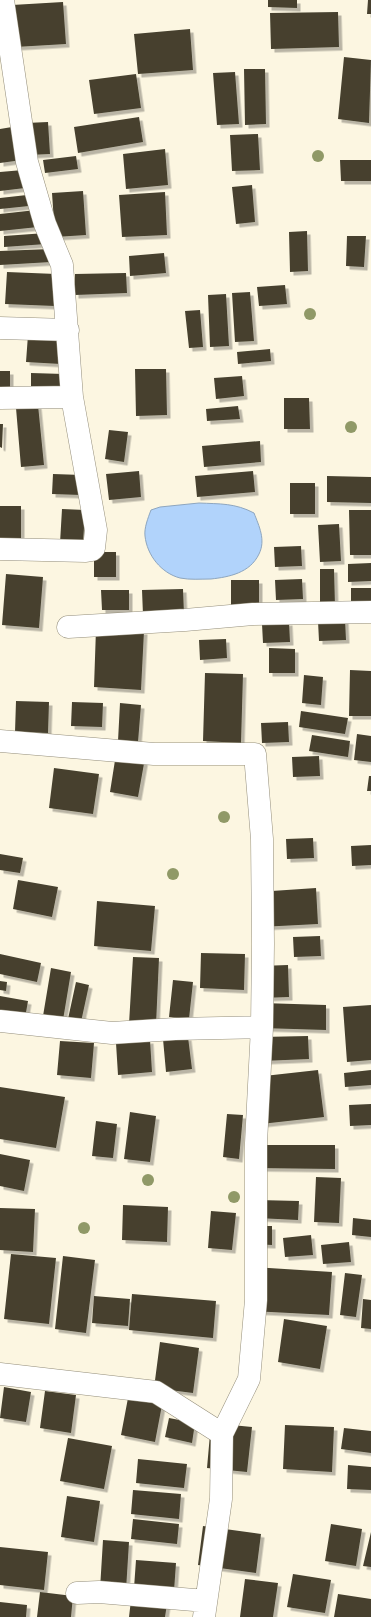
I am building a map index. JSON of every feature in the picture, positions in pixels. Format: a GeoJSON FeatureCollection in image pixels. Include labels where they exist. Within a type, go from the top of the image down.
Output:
{"type":"FeatureCollection","features":[{"type":"Feature","properties":{"kind":"street"},"geometry":{"type":"LineString","coordinates":[[0,549],[92,550],[94,548],[96,530],[72,396],[62,266],[45,224],[27,162],[3,0]]}},
{"type":"Feature","properties":{"kind":"street"},"geometry":{"type":"LineString","coordinates":[[0,328],[68,330]]}},
{"type":"Feature","properties":{"kind":"street"},"geometry":{"type":"LineString","coordinates":[[0,398],[72,396]]}},
{"type":"Feature","properties":{"kind":"street"},"geometry":{"type":"LineString","coordinates":[[68,627],[185,620],[253,614],[371,612]]}},
{"type":"Feature","properties":{"kind":"street"},"geometry":{"type":"LineString","coordinates":[[0,742],[154,754],[255,754],[262,839],[262,1027],[256,1143],[256,1300],[249,1380],[222,1434],[221,1499],[205,1609],[99,1592],[77,1593]]}},
{"type":"Feature","properties":{"kind":"street"},"geometry":{"type":"LineString","coordinates":[[0,1021],[112,1033],[175,1029],[262,1027]]}},
{"type":"Feature","properties":{"kind":"street"},"geometry":{"type":"LineString","coordinates":[[0,1374],[156,1392],[222,1434]]}},
{"type":"Feature","properties":{"kind":"water"},"geometry":{"type":"Polygon","coordinates":[[[199,503],[240,507],[254,513],[261,533],[262,544],[259,554],[245,570],[225,577],[191,579],[173,576],[161,568],[156,562],[146,543],[145,536],[146,526],[151,510],[160,507],[199,503]]]}},
{"type":"Feature","properties":{"kind":"building"},"geometry":{"type":"Polygon","coordinates":[[[268,0],[297,0],[297,8],[268,7],[268,0]]]}},
{"type":"Feature","properties":{"kind":"building"},"geometry":{"type":"Polygon","coordinates":[[[368,0],[371,0],[371,14],[367,14],[368,0]]]}},
{"type":"Feature","properties":{"kind":"building"},"geometry":{"type":"Polygon","coordinates":[[[63,2],[66,44],[15,47],[12,5],[63,2]]]}},
{"type":"Feature","properties":{"kind":"building"},"geometry":{"type":"Polygon","coordinates":[[[338,12],[339,47],[271,49],[270,13],[338,12]]]}},
{"type":"Feature","properties":{"kind":"building"},"geometry":{"type":"Polygon","coordinates":[[[190,29],[193,70],[138,74],[134,34],[190,29]]]}},
{"type":"Feature","properties":{"kind":"building"},"geometry":{"type":"Polygon","coordinates":[[[344,57],[371,60],[369,123],[338,119],[344,57]]]}},
{"type":"Feature","properties":{"kind":"building"},"geometry":{"type":"Polygon","coordinates":[[[244,69],[265,69],[266,124],[245,125],[244,69]]]}},
{"type":"Feature","properties":{"kind":"building"},"geometry":{"type":"Polygon","coordinates":[[[235,72],[239,124],[217,125],[213,73],[235,72]]]}},
{"type":"Feature","properties":{"kind":"building"},"geometry":{"type":"Polygon","coordinates":[[[136,74],[141,108],[94,114],[89,80],[136,74]]]}},
{"type":"Feature","properties":{"kind":"building"},"geometry":{"type":"Polygon","coordinates":[[[139,117],[143,142],[78,153],[74,127],[139,117]]]}},
{"type":"Feature","properties":{"kind":"building"},"geometry":{"type":"Polygon","coordinates":[[[48,122],[50,154],[28,155],[26,123],[48,122]]]}},
{"type":"Feature","properties":{"kind":"building"},"geometry":{"type":"Polygon","coordinates":[[[18,126],[22,160],[0,163],[0,129],[18,126]]]}},
{"type":"Feature","properties":{"kind":"building"},"geometry":{"type":"Polygon","coordinates":[[[258,134],[260,170],[232,171],[230,135],[258,134]]]}},
{"type":"Feature","properties":{"kind":"building"},"geometry":{"type":"Polygon","coordinates":[[[165,149],[168,185],[126,189],[123,154],[165,149]]]}},
{"type":"Feature","properties":{"kind":"building"},"geometry":{"type":"Polygon","coordinates":[[[76,156],[78,169],[45,173],[43,160],[76,156]]]}},
{"type":"Feature","properties":{"kind":"building"},"geometry":{"type":"Polygon","coordinates":[[[340,160],[371,160],[371,181],[341,181],[340,160]]]}},
{"type":"Feature","properties":{"kind":"building"},"geometry":{"type":"Polygon","coordinates":[[[23,170],[25,188],[0,191],[0,172],[23,170]]]}},
{"type":"Feature","properties":{"kind":"building"},"geometry":{"type":"Polygon","coordinates":[[[252,185],[255,222],[236,224],[232,187],[252,185]]]}},
{"type":"Feature","properties":{"kind":"building"},"geometry":{"type":"Polygon","coordinates":[[[83,191],[86,235],[55,237],[52,193],[83,191]]]}},
{"type":"Feature","properties":{"kind":"building"},"geometry":{"type":"Polygon","coordinates":[[[165,192],[167,235],[122,237],[119,195],[165,192]]]}},
{"type":"Feature","properties":{"kind":"building"},"geometry":{"type":"Polygon","coordinates":[[[27,195],[29,206],[0,209],[0,198],[27,195]]]}},
{"type":"Feature","properties":{"kind":"building"},"geometry":{"type":"Polygon","coordinates":[[[36,210],[38,227],[0,231],[0,214],[36,210]]]}},
{"type":"Feature","properties":{"kind":"building"},"geometry":{"type":"Polygon","coordinates":[[[307,231],[308,271],[290,272],[289,232],[307,231]]]}},
{"type":"Feature","properties":{"kind":"building"},"geometry":{"type":"Polygon","coordinates":[[[46,233],[46,244],[4,247],[4,236],[46,233]]]}},
{"type":"Feature","properties":{"kind":"building"},"geometry":{"type":"Polygon","coordinates":[[[347,236],[366,236],[364,267],[346,266],[347,236]]]}},
{"type":"Feature","properties":{"kind":"building"},"geometry":{"type":"Polygon","coordinates":[[[50,249],[51,262],[0,265],[0,251],[50,249]]]}},
{"type":"Feature","properties":{"kind":"building"},"geometry":{"type":"Polygon","coordinates":[[[164,253],[166,273],[130,276],[129,256],[164,253]]]}},
{"type":"Feature","properties":{"kind":"building"},"geometry":{"type":"Polygon","coordinates":[[[7,272],[56,274],[55,306],[5,304],[7,272]]]}},
{"type":"Feature","properties":{"kind":"building"},"geometry":{"type":"Polygon","coordinates":[[[126,273],[127,293],[75,295],[75,274],[126,273]]]}},
{"type":"Feature","properties":{"kind":"building"},"geometry":{"type":"Polygon","coordinates":[[[285,285],[287,304],[259,306],[257,287],[285,285]]]}},
{"type":"Feature","properties":{"kind":"building"},"geometry":{"type":"Polygon","coordinates":[[[250,292],[254,341],[235,342],[232,293],[250,292]]]}},
{"type":"Feature","properties":{"kind":"building"},"geometry":{"type":"Polygon","coordinates":[[[226,294],[229,346],[210,347],[208,295],[226,294]]]}},
{"type":"Feature","properties":{"kind":"building"},"geometry":{"type":"Polygon","coordinates":[[[200,310],[203,347],[189,348],[185,311],[200,310]]]}},
{"type":"Feature","properties":{"kind":"building"},"geometry":{"type":"Polygon","coordinates":[[[28,335],[63,337],[61,364],[26,362],[28,335]]]}},
{"type":"Feature","properties":{"kind":"building"},"geometry":{"type":"Polygon","coordinates":[[[270,349],[271,361],[238,364],[237,352],[270,349]]]}},
{"type":"Feature","properties":{"kind":"building"},"geometry":{"type":"Polygon","coordinates":[[[135,369],[166,369],[167,415],[136,416],[135,369]]]}},
{"type":"Feature","properties":{"kind":"building"},"geometry":{"type":"Polygon","coordinates":[[[0,371],[10,371],[10,392],[0,391],[0,371]]]}},
{"type":"Feature","properties":{"kind":"building"},"geometry":{"type":"Polygon","coordinates":[[[31,373],[64,374],[64,392],[31,391],[31,373]]]}},
{"type":"Feature","properties":{"kind":"building"},"geometry":{"type":"Polygon","coordinates":[[[242,376],[244,396],[216,399],[214,378],[242,376]]]}},
{"type":"Feature","properties":{"kind":"building"},"geometry":{"type":"Polygon","coordinates":[[[284,398],[309,398],[310,429],[284,429],[284,398]]]}},
{"type":"Feature","properties":{"kind":"building"},"geometry":{"type":"Polygon","coordinates":[[[38,405],[44,465],[21,467],[16,408],[38,405]]]}},
{"type":"Feature","properties":{"kind":"building"},"geometry":{"type":"Polygon","coordinates":[[[238,406],[240,419],[207,421],[206,409],[238,406]]]}},
{"type":"Feature","properties":{"kind":"building"},"geometry":{"type":"Polygon","coordinates":[[[0,424],[3,424],[2,448],[0,447],[0,424]]]}},
{"type":"Feature","properties":{"kind":"building"},"geometry":{"type":"Polygon","coordinates":[[[109,430],[128,432],[124,462],[105,459],[109,430]]]}},
{"type":"Feature","properties":{"kind":"building"},"geometry":{"type":"Polygon","coordinates":[[[260,441],[261,462],[204,467],[202,446],[260,441]]]}},
{"type":"Feature","properties":{"kind":"building"},"geometry":{"type":"Polygon","coordinates":[[[139,471],[141,497],[109,500],[106,474],[139,471]]]}},
{"type":"Feature","properties":{"kind":"building"},"geometry":{"type":"Polygon","coordinates":[[[253,471],[255,492],[197,497],[195,476],[253,471]]]}},
{"type":"Feature","properties":{"kind":"building"},"geometry":{"type":"Polygon","coordinates":[[[53,474],[82,475],[81,495],[52,494],[53,474]]]}},
{"type":"Feature","properties":{"kind":"building"},"geometry":{"type":"Polygon","coordinates":[[[327,476],[371,477],[371,503],[327,502],[327,476]]]}},
{"type":"Feature","properties":{"kind":"building"},"geometry":{"type":"Polygon","coordinates":[[[290,483],[315,483],[315,514],[290,514],[290,483]]]}},
{"type":"Feature","properties":{"kind":"building"},"geometry":{"type":"Polygon","coordinates":[[[0,506],[21,506],[21,542],[0,542],[0,506]]]}},
{"type":"Feature","properties":{"kind":"building"},"geometry":{"type":"Polygon","coordinates":[[[62,509],[85,510],[83,544],[60,543],[62,509]]]}},
{"type":"Feature","properties":{"kind":"building"},"geometry":{"type":"Polygon","coordinates":[[[349,510],[371,510],[371,555],[350,555],[349,510]]]}},
{"type":"Feature","properties":{"kind":"building"},"geometry":{"type":"Polygon","coordinates":[[[339,524],[341,561],[320,562],[318,525],[339,524]]]}},
{"type":"Feature","properties":{"kind":"building"},"geometry":{"type":"Polygon","coordinates":[[[301,546],[302,566],[275,567],[274,547],[301,546]]]}},
{"type":"Feature","properties":{"kind":"building"},"geometry":{"type":"Polygon","coordinates":[[[94,552],[116,552],[116,577],[94,577],[94,552]]]}},
{"type":"Feature","properties":{"kind":"building"},"geometry":{"type":"Polygon","coordinates":[[[371,563],[371,581],[348,582],[348,564],[371,563]]]}},
{"type":"Feature","properties":{"kind":"building"},"geometry":{"type":"Polygon","coordinates":[[[320,569],[334,569],[335,606],[320,606],[320,569]]]}},
{"type":"Feature","properties":{"kind":"building"},"geometry":{"type":"Polygon","coordinates":[[[6,574],[43,577],[39,628],[2,625],[6,574]]]}},
{"type":"Feature","properties":{"kind":"building"},"geometry":{"type":"Polygon","coordinates":[[[302,579],[303,599],[276,600],[275,580],[302,579]]]}},
{"type":"Feature","properties":{"kind":"building"},"geometry":{"type":"Polygon","coordinates":[[[231,580],[259,580],[259,609],[231,609],[231,580]]]}},
{"type":"Feature","properties":{"kind":"building"},"geometry":{"type":"Polygon","coordinates":[[[351,588],[371,588],[371,608],[351,607],[351,588]]]}},
{"type":"Feature","properties":{"kind":"building"},"geometry":{"type":"Polygon","coordinates":[[[183,589],[184,614],[143,615],[142,590],[183,589]]]}},
{"type":"Feature","properties":{"kind":"building"},"geometry":{"type":"Polygon","coordinates":[[[101,590],[129,590],[129,610],[102,610],[101,590]]]}},
{"type":"Feature","properties":{"kind":"building"},"geometry":{"type":"Polygon","coordinates":[[[345,619],[346,640],[319,641],[318,621],[345,619]]]}},
{"type":"Feature","properties":{"kind":"building"},"geometry":{"type":"Polygon","coordinates":[[[289,622],[290,642],[263,643],[262,624],[289,622]]]}},
{"type":"Feature","properties":{"kind":"building"},"geometry":{"type":"Polygon","coordinates":[[[96,629],[144,631],[141,690],[94,687],[96,629]]]}},
{"type":"Feature","properties":{"kind":"building"},"geometry":{"type":"Polygon","coordinates":[[[226,639],[227,658],[200,660],[199,640],[226,639]]]}},
{"type":"Feature","properties":{"kind":"building"},"geometry":{"type":"Polygon","coordinates":[[[269,648],[295,649],[295,673],[269,673],[269,648]]]}},
{"type":"Feature","properties":{"kind":"building"},"geometry":{"type":"Polygon","coordinates":[[[350,670],[371,671],[371,716],[349,716],[350,670]]]}},
{"type":"Feature","properties":{"kind":"building"},"geometry":{"type":"Polygon","coordinates":[[[205,673],[243,674],[241,743],[203,741],[205,673]]]}},
{"type":"Feature","properties":{"kind":"building"},"geometry":{"type":"Polygon","coordinates":[[[304,675],[323,677],[321,705],[302,703],[304,675]]]}},
{"type":"Feature","properties":{"kind":"building"},"geometry":{"type":"Polygon","coordinates":[[[16,701],[49,702],[48,733],[15,732],[16,701]]]}},
{"type":"Feature","properties":{"kind":"building"},"geometry":{"type":"Polygon","coordinates":[[[72,702],[103,703],[102,727],[71,726],[72,702]]]}},
{"type":"Feature","properties":{"kind":"building"},"geometry":{"type":"Polygon","coordinates":[[[120,703],[141,705],[138,742],[118,741],[120,703]]]}},
{"type":"Feature","properties":{"kind":"building"},"geometry":{"type":"Polygon","coordinates":[[[301,711],[348,718],[345,734],[299,727],[301,711]]]}},
{"type":"Feature","properties":{"kind":"building"},"geometry":{"type":"Polygon","coordinates":[[[288,722],[289,742],[262,743],[261,723],[288,722]]]}},
{"type":"Feature","properties":{"kind":"building"},"geometry":{"type":"Polygon","coordinates":[[[357,734],[371,736],[371,762],[354,760],[357,734]]]}},
{"type":"Feature","properties":{"kind":"building"},"geometry":{"type":"Polygon","coordinates":[[[312,735],[350,741],[348,757],[309,751],[312,735]]]}},
{"type":"Feature","properties":{"kind":"building"},"geometry":{"type":"Polygon","coordinates":[[[116,754],[145,758],[138,797],[110,792],[116,754]]]}},
{"type":"Feature","properties":{"kind":"building"},"geometry":{"type":"Polygon","coordinates":[[[319,756],[320,776],[293,777],[292,757],[319,756]]]}},
{"type":"Feature","properties":{"kind":"building"},"geometry":{"type":"Polygon","coordinates":[[[54,768],[99,774],[93,814],[49,808],[54,768]]]}},
{"type":"Feature","properties":{"kind":"building"},"geometry":{"type":"Polygon","coordinates":[[[369,776],[371,776],[371,791],[367,791],[369,776]]]}},
{"type":"Feature","properties":{"kind":"building"},"geometry":{"type":"Polygon","coordinates":[[[313,838],[314,858],[287,859],[286,839],[313,838]]]}},
{"type":"Feature","properties":{"kind":"building"},"geometry":{"type":"Polygon","coordinates":[[[371,845],[371,865],[352,866],[351,846],[371,845]]]}},
{"type":"Feature","properties":{"kind":"building"},"geometry":{"type":"Polygon","coordinates":[[[0,854],[23,858],[20,873],[0,870],[0,854]]]}},
{"type":"Feature","properties":{"kind":"building"},"geometry":{"type":"Polygon","coordinates":[[[18,880],[58,887],[52,917],[13,909],[18,880]]]}},
{"type":"Feature","properties":{"kind":"building"},"geometry":{"type":"Polygon","coordinates":[[[316,888],[318,924],[260,927],[257,892],[316,888]]]}},
{"type":"Feature","properties":{"kind":"building"},"geometry":{"type":"Polygon","coordinates":[[[97,901],[155,906],[151,951],[94,946],[97,901]]]}},
{"type":"Feature","properties":{"kind":"building"},"geometry":{"type":"Polygon","coordinates":[[[320,936],[321,956],[294,957],[293,937],[320,936]]]}},
{"type":"Feature","properties":{"kind":"building"},"geometry":{"type":"Polygon","coordinates":[[[201,953],[245,954],[244,990],[200,988],[201,953]]]}},
{"type":"Feature","properties":{"kind":"building"},"geometry":{"type":"Polygon","coordinates":[[[0,954],[41,963],[37,982],[0,974],[0,954]]]}},
{"type":"Feature","properties":{"kind":"building"},"geometry":{"type":"Polygon","coordinates":[[[133,957],[159,958],[156,1025],[129,1024],[133,957]]]}},
{"type":"Feature","properties":{"kind":"building"},"geometry":{"type":"Polygon","coordinates":[[[288,965],[289,997],[261,998],[260,966],[288,965]]]}},
{"type":"Feature","properties":{"kind":"building"},"geometry":{"type":"Polygon","coordinates":[[[51,968],[71,972],[63,1020],[43,1016],[51,968]]]}},
{"type":"Feature","properties":{"kind":"building"},"geometry":{"type":"Polygon","coordinates":[[[173,980],[193,982],[189,1019],[169,1017],[173,980]]]}},
{"type":"Feature","properties":{"kind":"building"},"geometry":{"type":"Polygon","coordinates":[[[0,981],[7,982],[6,991],[0,990],[0,981]]]}},
{"type":"Feature","properties":{"kind":"building"},"geometry":{"type":"Polygon","coordinates":[[[76,982],[89,985],[81,1022],[68,1019],[76,982]]]}},
{"type":"Feature","properties":{"kind":"building"},"geometry":{"type":"Polygon","coordinates":[[[0,996],[28,1001],[25,1018],[0,1013],[0,996]]]}},
{"type":"Feature","properties":{"kind":"building"},"geometry":{"type":"Polygon","coordinates":[[[262,1003],[326,1005],[326,1030],[261,1028],[262,1003]]]}},
{"type":"Feature","properties":{"kind":"building"},"geometry":{"type":"Polygon","coordinates":[[[371,1005],[371,1060],[347,1062],[343,1007],[371,1005]]]}},
{"type":"Feature","properties":{"kind":"building"},"geometry":{"type":"Polygon","coordinates":[[[308,1036],[309,1059],[262,1061],[261,1037],[308,1036]]]}},
{"type":"Feature","properties":{"kind":"building"},"geometry":{"type":"Polygon","coordinates":[[[188,1037],[192,1069],[166,1072],[163,1039],[188,1037]]]}},
{"type":"Feature","properties":{"kind":"building"},"geometry":{"type":"Polygon","coordinates":[[[150,1040],[152,1072],[118,1075],[116,1043],[150,1040]]]}},
{"type":"Feature","properties":{"kind":"building"},"geometry":{"type":"Polygon","coordinates":[[[60,1041],[94,1043],[91,1078],[57,1075],[60,1041]]]}},
{"type":"Feature","properties":{"kind":"building"},"geometry":{"type":"Polygon","coordinates":[[[318,1070],[324,1117],[261,1124],[255,1077],[318,1070]]]}},
{"type":"Feature","properties":{"kind":"building"},"geometry":{"type":"Polygon","coordinates":[[[371,1070],[371,1085],[345,1087],[344,1073],[371,1070]]]}},
{"type":"Feature","properties":{"kind":"building"},"geometry":{"type":"Polygon","coordinates":[[[0,1087],[65,1097],[56,1148],[0,1139],[0,1087]]]}},
{"type":"Feature","properties":{"kind":"building"},"geometry":{"type":"Polygon","coordinates":[[[371,1104],[371,1125],[350,1126],[349,1105],[371,1104]]]}},
{"type":"Feature","properties":{"kind":"building"},"geometry":{"type":"Polygon","coordinates":[[[130,1112],[156,1116],[150,1162],[124,1159],[130,1112]]]}},
{"type":"Feature","properties":{"kind":"building"},"geometry":{"type":"Polygon","coordinates":[[[227,1114],[243,1115],[239,1159],[223,1157],[227,1114]]]}},
{"type":"Feature","properties":{"kind":"building"},"geometry":{"type":"Polygon","coordinates":[[[96,1121],[117,1124],[113,1158],[92,1156],[96,1121]]]}},
{"type":"Feature","properties":{"kind":"building"},"geometry":{"type":"Polygon","coordinates":[[[254,1145],[335,1145],[335,1169],[254,1168],[254,1145]]]}},
{"type":"Feature","properties":{"kind":"building"},"geometry":{"type":"Polygon","coordinates":[[[0,1154],[30,1160],[24,1191],[0,1186],[0,1154]]]}},
{"type":"Feature","properties":{"kind":"building"},"geometry":{"type":"Polygon","coordinates":[[[316,1177],[341,1178],[339,1223],[314,1222],[316,1177]]]}},
{"type":"Feature","properties":{"kind":"building"},"geometry":{"type":"Polygon","coordinates":[[[258,1200],[299,1201],[298,1220],[257,1218],[258,1200]]]}},
{"type":"Feature","properties":{"kind":"building"},"geometry":{"type":"Polygon","coordinates":[[[123,1205],[168,1207],[167,1242],[122,1240],[123,1205]]]}},
{"type":"Feature","properties":{"kind":"building"},"geometry":{"type":"Polygon","coordinates":[[[0,1208],[35,1209],[33,1252],[0,1250],[0,1208]]]}},
{"type":"Feature","properties":{"kind":"building"},"geometry":{"type":"Polygon","coordinates":[[[211,1211],[236,1213],[232,1250],[208,1248],[211,1211]]]}},
{"type":"Feature","properties":{"kind":"building"},"geometry":{"type":"Polygon","coordinates":[[[353,1218],[371,1220],[371,1237],[352,1235],[353,1218]]]}},
{"type":"Feature","properties":{"kind":"building"},"geometry":{"type":"Polygon","coordinates":[[[252,1226],[272,1226],[272,1245],[252,1244],[252,1226]]]}},
{"type":"Feature","properties":{"kind":"building"},"geometry":{"type":"Polygon","coordinates":[[[311,1235],[313,1255],[285,1257],[283,1238],[311,1235]]]}},
{"type":"Feature","properties":{"kind":"building"},"geometry":{"type":"Polygon","coordinates":[[[349,1242],[351,1262],[323,1264],[321,1245],[349,1242]]]}},
{"type":"Feature","properties":{"kind":"building"},"geometry":{"type":"Polygon","coordinates":[[[11,1254],[56,1258],[49,1324],[4,1319],[11,1254]]]}},
{"type":"Feature","properties":{"kind":"building"},"geometry":{"type":"Polygon","coordinates":[[[63,1256],[95,1260],[86,1333],[55,1329],[63,1256]]]}},
{"type":"Feature","properties":{"kind":"building"},"geometry":{"type":"Polygon","coordinates":[[[253,1267],[332,1272],[329,1315],[251,1311],[253,1267]]]}},
{"type":"Feature","properties":{"kind":"building"},"geometry":{"type":"Polygon","coordinates":[[[345,1273],[362,1275],[356,1317],[340,1315],[345,1273]]]}},
{"type":"Feature","properties":{"kind":"building"},"geometry":{"type":"Polygon","coordinates":[[[132,1294],[216,1301],[213,1338],[129,1330],[132,1294]]]}},
{"type":"Feature","properties":{"kind":"building"},"geometry":{"type":"Polygon","coordinates":[[[94,1296],[130,1299],[128,1326],[92,1323],[94,1296]]]}},
{"type":"Feature","properties":{"kind":"building"},"geometry":{"type":"Polygon","coordinates":[[[363,1299],[371,1300],[371,1329],[361,1328],[363,1299]]]}},
{"type":"Feature","properties":{"kind":"building"},"geometry":{"type":"Polygon","coordinates":[[[284,1319],[327,1326],[320,1369],[278,1362],[284,1319]]]}},
{"type":"Feature","properties":{"kind":"building"},"geometry":{"type":"Polygon","coordinates":[[[160,1342],[199,1348],[193,1393],[154,1388],[160,1342]]]}},
{"type":"Feature","properties":{"kind":"building"},"geometry":{"type":"Polygon","coordinates":[[[4,1387],[31,1392],[26,1422],[0,1418],[4,1387]]]}},
{"type":"Feature","properties":{"kind":"building"},"geometry":{"type":"Polygon","coordinates":[[[45,1391],[76,1395],[71,1433],[40,1428],[45,1391]]]}},
{"type":"Feature","properties":{"kind":"building"},"geometry":{"type":"Polygon","coordinates":[[[128,1398],[162,1405],[155,1442],[121,1435],[128,1398]]]}},
{"type":"Feature","properties":{"kind":"building"},"geometry":{"type":"Polygon","coordinates":[[[169,1418],[195,1423],[192,1443],[165,1437],[169,1418]]]}},
{"type":"Feature","properties":{"kind":"building"},"geometry":{"type":"Polygon","coordinates":[[[211,1423],[252,1427],[247,1472],[207,1468],[211,1423]]]}},
{"type":"Feature","properties":{"kind":"building"},"geometry":{"type":"Polygon","coordinates":[[[285,1425],[334,1427],[332,1472],[283,1469],[285,1425]]]}},
{"type":"Feature","properties":{"kind":"building"},"geometry":{"type":"Polygon","coordinates":[[[344,1428],[371,1431],[371,1453],[341,1449],[344,1428]]]}},
{"type":"Feature","properties":{"kind":"building"},"geometry":{"type":"Polygon","coordinates":[[[68,1438],[112,1446],[104,1489],[60,1481],[68,1438]]]}},
{"type":"Feature","properties":{"kind":"building"},"geometry":{"type":"Polygon","coordinates":[[[138,1459],[187,1464],[184,1488],[136,1483],[138,1459]]]}},
{"type":"Feature","properties":{"kind":"building"},"geometry":{"type":"Polygon","coordinates":[[[348,1465],[371,1467],[371,1490],[347,1489],[348,1465]]]}},
{"type":"Feature","properties":{"kind":"building"},"geometry":{"type":"Polygon","coordinates":[[[133,1490],[181,1494],[179,1519],[131,1514],[133,1490]]]}},
{"type":"Feature","properties":{"kind":"building"},"geometry":{"type":"Polygon","coordinates":[[[67,1496],[100,1501],[94,1542],[61,1537],[67,1496]]]}},
{"type":"Feature","properties":{"kind":"building"},"geometry":{"type":"Polygon","coordinates":[[[133,1519],[179,1524],[177,1544],[131,1539],[133,1519]]]}},
{"type":"Feature","properties":{"kind":"building"},"geometry":{"type":"Polygon","coordinates":[[[331,1524],[362,1529],[356,1566],[325,1561],[331,1524]]]}},
{"type":"Feature","properties":{"kind":"building"},"geometry":{"type":"Polygon","coordinates":[[[203,1526],[261,1534],[256,1573],[198,1565],[203,1526]]]}},
{"type":"Feature","properties":{"kind":"building"},"geometry":{"type":"Polygon","coordinates":[[[371,1532],[371,1567],[363,1566],[371,1532]]]}},
{"type":"Feature","properties":{"kind":"building"},"geometry":{"type":"Polygon","coordinates":[[[103,1540],[129,1542],[126,1590],[100,1589],[103,1540]]]}},
{"type":"Feature","properties":{"kind":"building"},"geometry":{"type":"Polygon","coordinates":[[[0,1547],[48,1552],[44,1590],[0,1585],[0,1547]]]}},
{"type":"Feature","properties":{"kind":"building"},"geometry":{"type":"Polygon","coordinates":[[[136,1560],[176,1563],[174,1591],[134,1588],[136,1560]]]}},
{"type":"Feature","properties":{"kind":"building"},"geometry":{"type":"Polygon","coordinates":[[[293,1574],[331,1580],[325,1613],[287,1607],[293,1574]]]}},
{"type":"Feature","properties":{"kind":"building"},"geometry":{"type":"Polygon","coordinates":[[[245,1579],[278,1583],[273,1617],[240,1617],[245,1579]]]}},
{"type":"Feature","properties":{"kind":"building"},"geometry":{"type":"Polygon","coordinates":[[[40,1592],[73,1596],[71,1617],[37,1617],[40,1592]]]}},
{"type":"Feature","properties":{"kind":"building"},"geometry":{"type":"Polygon","coordinates":[[[338,1594],[371,1599],[371,1617],[334,1617],[338,1594]]]}},
{"type":"Feature","properties":{"kind":"building"},"geometry":{"type":"Polygon","coordinates":[[[131,1600],[167,1604],[165,1617],[129,1617],[131,1600]]]}},
{"type":"Feature","properties":{"kind":"building"},"geometry":{"type":"Polygon","coordinates":[[[0,1602],[27,1605],[26,1617],[0,1617],[0,1602]]]}}]}
